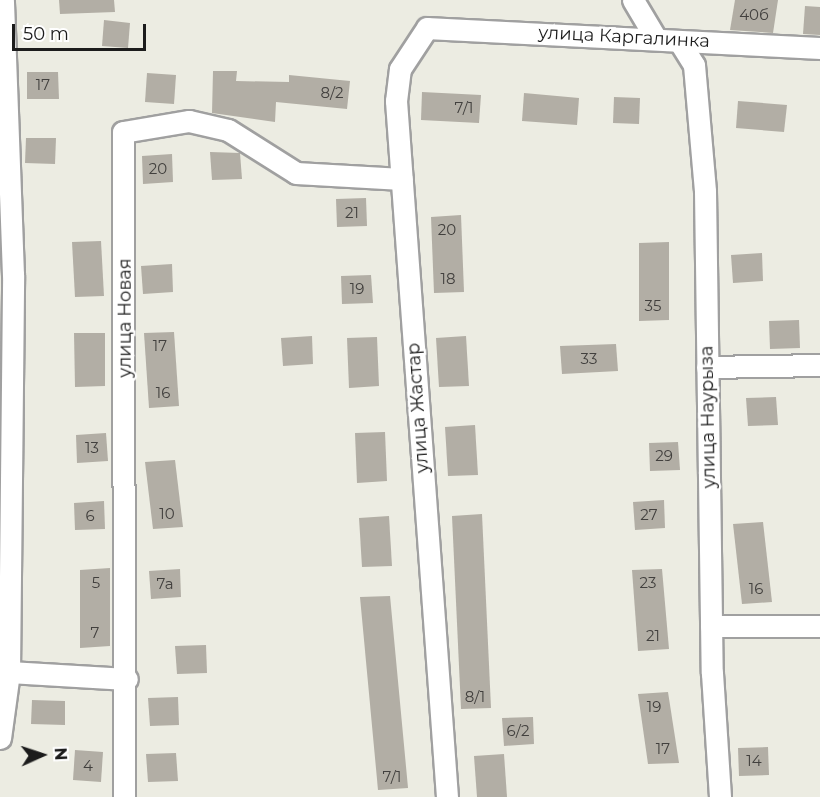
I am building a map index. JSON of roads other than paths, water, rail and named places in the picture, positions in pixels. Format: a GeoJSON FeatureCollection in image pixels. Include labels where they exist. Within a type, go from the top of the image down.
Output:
{"type":"FeatureCollection","features":[{"type":"Feature","properties":{"kind":"street"},"geometry":{"type":"LineString","coordinates":[[0,738],[9,672],[13,275],[3,69],[3,0]]}},
{"type":"Feature","properties":{"kind":"street"},"geometry":{"type":"LineString","coordinates":[[633,0],[655,38]]}},
{"type":"Feature","properties":{"kind":"street","name":"улица Каргалинка"},"geometry":{"type":"LineString","coordinates":[[427,28],[820,48]]}},
{"type":"Feature","properties":{"kind":"street","name":"улица Жастар"},"geometry":{"type":"LineString","coordinates":[[427,28],[411,48],[396,87],[447,797]]}},
{"type":"Feature","properties":{"kind":"street","name":"улица Наурыза"},"geometry":{"type":"LineString","coordinates":[[680,41],[694,65],[705,191],[711,626],[720,797]]}},
{"type":"Feature","properties":{"kind":"street","name":"улица Новая"},"geometry":{"type":"LineString","coordinates":[[124,797],[127,680],[123,132],[189,122],[228,130],[296,174],[402,179]]}},
{"type":"Feature","properties":{"kind":"street"},"geometry":{"type":"LineString","coordinates":[[707,367],[820,365]]}},
{"type":"Feature","properties":{"kind":"street"},"geometry":{"type":"LineString","coordinates":[[711,626],[820,626]]}},
{"type":"Feature","properties":{"kind":"street"},"geometry":{"type":"LineString","coordinates":[[9,672],[127,680]]}}]}
